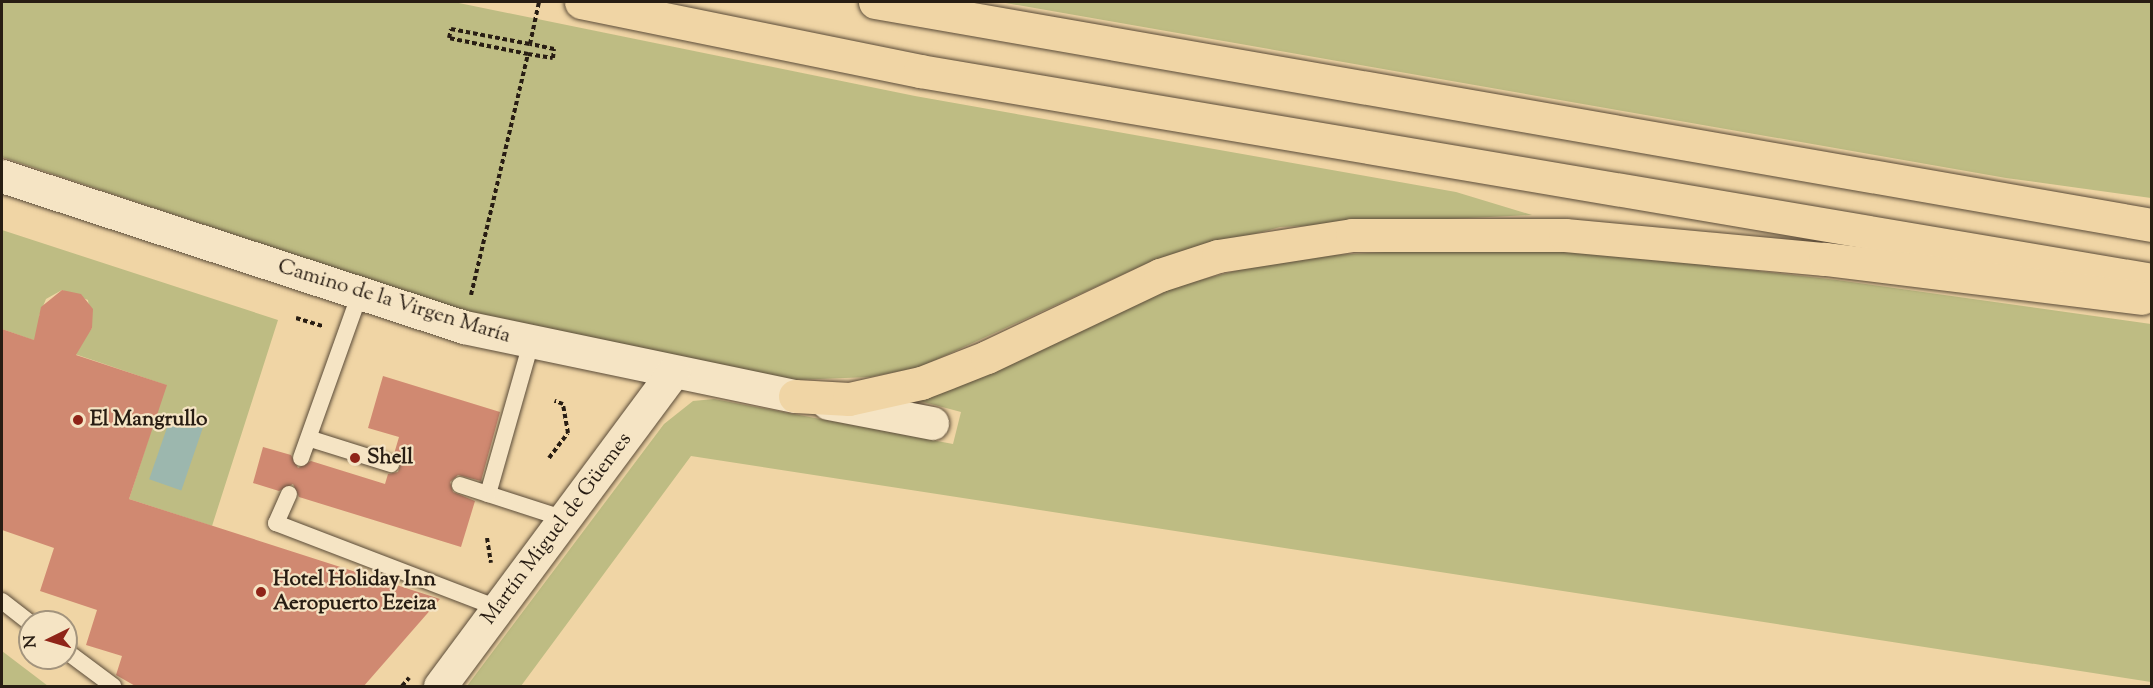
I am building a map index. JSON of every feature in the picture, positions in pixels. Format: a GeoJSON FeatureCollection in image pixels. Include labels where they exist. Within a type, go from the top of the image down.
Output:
{"type":"FeatureCollection","features":[{"type":"Feature","properties":{"kind":"highway"},"geometry":{"type":"LineString","coordinates":[[581,2],[932,74],[2151,280]]}},
{"type":"Feature","properties":{"kind":"highway"},"geometry":{"type":"LineString","coordinates":[[875,2],[2151,225]]}},
{"type":"Feature","properties":{"kind":"highway"},"geometry":{"type":"LineString","coordinates":[[795,396],[849,399],[921,382],[987,357],[1160,275],[1261,247],[1352,236],[1565,235],[1825,259],[2151,298]]}},
{"type":"Feature","properties":{"kind":"street","name":"Camino de la Virgen María"},"geometry":{"type":"LineString","coordinates":[[2,176],[464,327],[531,343],[932,423]]}},
{"type":"Feature","properties":{"kind":"street","name":"Martín Miguel de Güemes"},"geometry":{"type":"LineString","coordinates":[[440,687],[674,372]]}},
{"type":"Feature","properties":{"kind":"lane"},"geometry":{"type":"LineString","coordinates":[[302,458],[311,438],[360,293]]}},
{"type":"Feature","properties":{"kind":"lane"},"geometry":{"type":"LineString","coordinates":[[488,494],[531,343]]}},
{"type":"Feature","properties":{"kind":"lane"},"geometry":{"type":"LineString","coordinates":[[311,438],[391,464]]}},
{"type":"Feature","properties":{"kind":"lane"},"geometry":{"type":"LineString","coordinates":[[460,485],[565,519]]}},
{"type":"Feature","properties":{"kind":"lane"},"geometry":{"type":"LineString","coordinates":[[289,494],[276,523],[498,608]]}},
{"type":"Feature","properties":{"kind":"lane"},"geometry":{"type":"LineString","coordinates":[[2,601],[18,614]]}},
{"type":"Feature","properties":{"kind":"lane"},"geometry":{"type":"LineString","coordinates":[[78,660],[113,687]]}},
{"type":"Feature","properties":{"kind":"path"},"geometry":{"type":"LineString","coordinates":[[530,44],[539,2]]}},
{"type":"Feature","properties":{"kind":"path"},"geometry":{"type":"LineString","coordinates":[[451,28],[530,44],[554,49],[553,58],[449,38],[451,28]]}},
{"type":"Feature","properties":{"kind":"path"},"geometry":{"type":"LineString","coordinates":[[464,327],[528,54]]}},
{"type":"Feature","properties":{"kind":"path"},"geometry":{"type":"LineString","coordinates":[[549,458],[568,433],[563,404],[555,401]]}},
{"type":"Feature","properties":{"kind":"shaded area"},"geometry":{"type":"Polygon","coordinates":[[[2,2],[454,2],[915,96],[1456,192],[1532,215],[1280,227],[1152,261],[920,367],[870,377],[794,380],[467,312],[2,157],[2,2]]]}},
{"type":"Feature","properties":{"kind":"shaded area"},"geometry":{"type":"Polygon","coordinates":[[[1000,2],[2151,2],[2151,198],[2006,178],[1000,2]]]}},
{"type":"Feature","properties":{"kind":"shaded area"},"geometry":{"type":"Polygon","coordinates":[[[2,230],[278,320],[212,526],[129,499],[166,385],[63,350],[82,341],[92,328],[88,300],[62,290],[46,299],[39,316],[47,345],[2,329],[2,230]]]}},
{"type":"Feature","properties":{"kind":"shaded area"},"geometry":{"type":"Polygon","coordinates":[[[1434,249],[1566,249],[1837,280],[2151,324],[2151,682],[691,456],[521,686],[467,686],[664,424],[693,401],[714,399],[953,444],[961,412],[916,400],[1165,289],[1286,258],[1434,249]]]}},
{"type":"Feature","properties":{"kind":"shaded area"},"geometry":{"type":"Polygon","coordinates":[[[2,651],[18,663],[18,670],[27,670],[48,686],[2,686],[2,651]]]}},
{"type":"Feature","properties":{"kind":"water"},"geometry":{"type":"Polygon","coordinates":[[[171,416],[203,427],[181,490],[149,479],[171,416]]]}},
{"type":"Feature","properties":{"kind":"building"},"geometry":{"type":"Polygon","coordinates":[[[62,290],[81,294],[93,309],[92,328],[76,355],[167,385],[129,499],[440,599],[363,687],[137,687],[116,675],[122,656],[86,645],[97,610],[40,591],[54,548],[2,530],[2,329],[34,340],[41,307],[62,290]]]}},
{"type":"Feature","properties":{"kind":"building"},"geometry":{"type":"Polygon","coordinates":[[[383,376],[500,412],[481,481],[458,475],[450,482],[453,492],[475,501],[461,547],[299,497],[293,484],[279,491],[253,483],[263,447],[291,455],[298,468],[311,461],[385,484],[388,474],[398,472],[401,462],[394,454],[399,437],[368,428],[383,376]]]}},
{"type":"Feature","properties":{"kind":"place","name":"El Mangrullo"},"geometry":{"type":"Point","coordinates":[78,420]}},
{"type":"Feature","properties":{"kind":"place","name":"Shell"},"geometry":{"type":"Point","coordinates":[355,458]}},
{"type":"Feature","properties":{"kind":"place","name":"Hotel Holiday Inn Aeropuerto Ezeiza"},"geometry":{"type":"Point","coordinates":[261,592]}}]}
